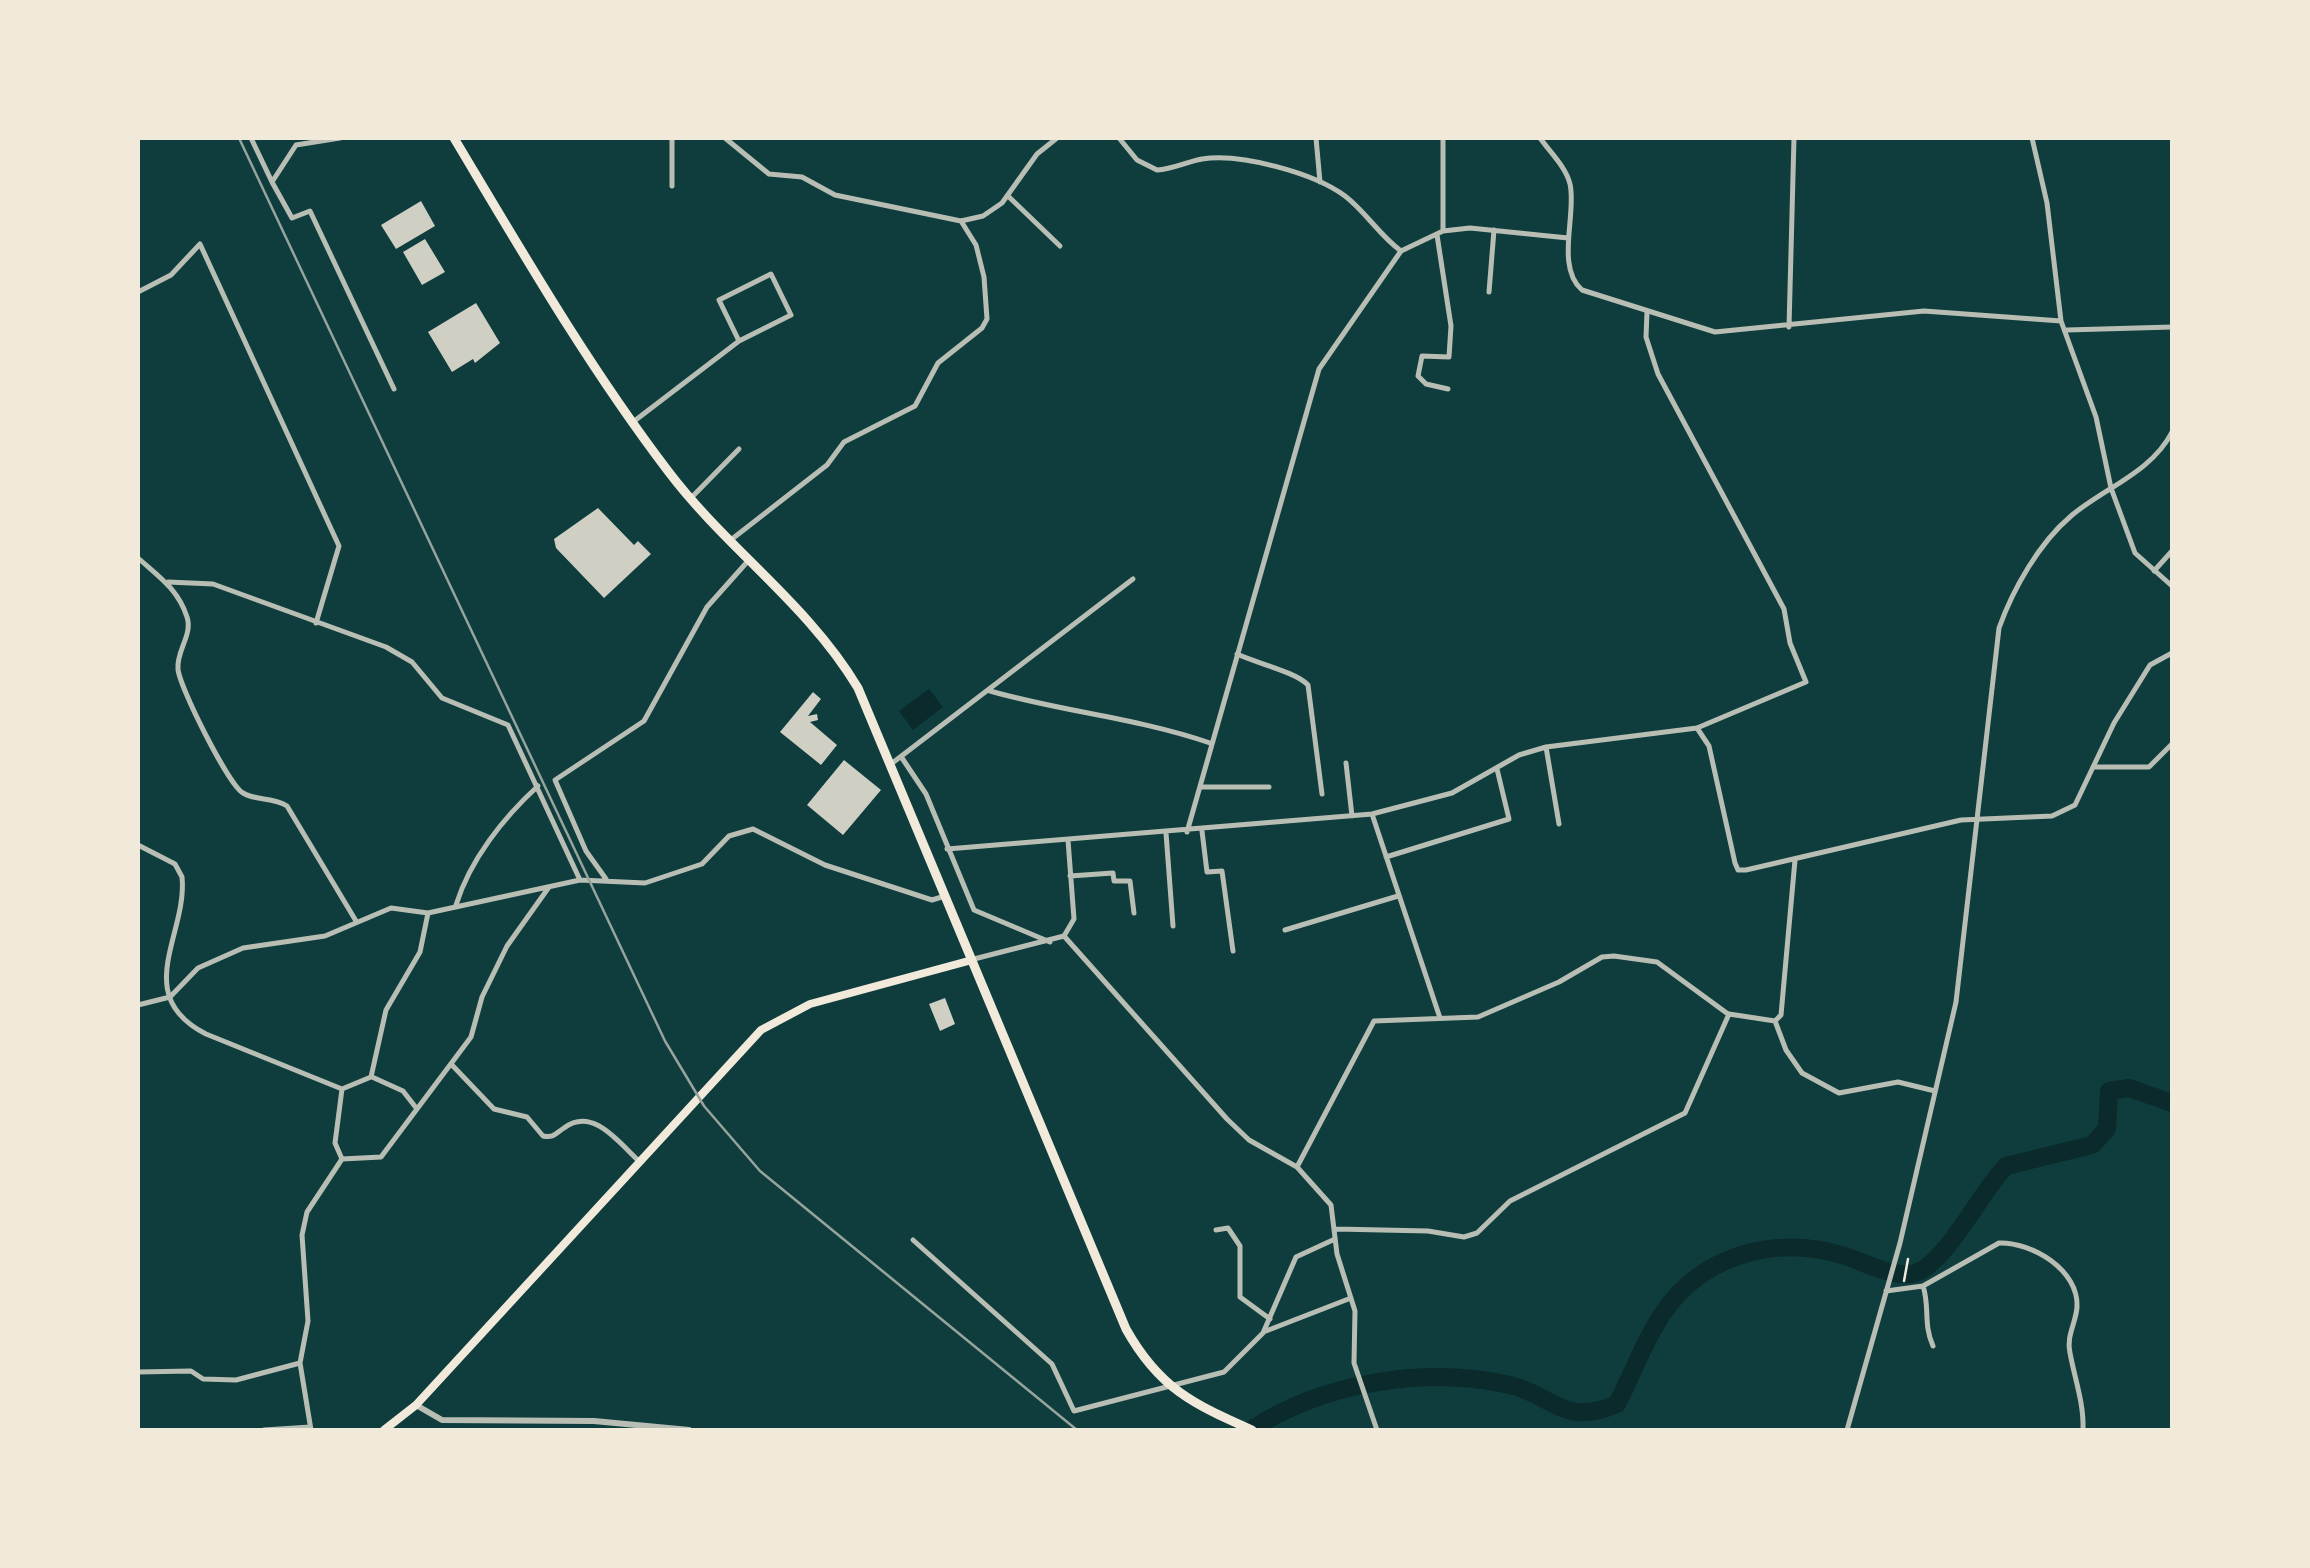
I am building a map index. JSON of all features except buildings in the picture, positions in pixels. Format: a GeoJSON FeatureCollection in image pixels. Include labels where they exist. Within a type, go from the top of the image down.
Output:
{"type":"FeatureCollection","features":[{"type":"Feature","properties":{"kind":"highway"},"geometry":{"type":"LineString","coordinates":[[454,138],[526,259],[634,422],[691,498],[832,645],[858,688],[891,764],[1126,1329],[1144,1360],[1170,1388],[1252,1430]]}},
{"type":"Feature","properties":{"kind":"main road"},"geometry":{"type":"LineString","coordinates":[[384,1430],[416,1405],[761,1030],[795,1009],[972,960]]}},
{"type":"Feature","properties":{"kind":"street"},"geometry":{"type":"LineString","coordinates":[[251,138],[292,218],[310,211],[394,389]]}},
{"type":"Feature","properties":{"kind":"street"},"geometry":{"type":"LineString","coordinates":[[272,182],[296,145],[340,138]]}},
{"type":"Feature","properties":{"kind":"street"},"geometry":{"type":"LineString","coordinates":[[672,138],[672,186]]}},
{"type":"Feature","properties":{"kind":"street"},"geometry":{"type":"LineString","coordinates":[[725,138],[769,174],[802,177],[835,194],[961,221],[984,216],[1008,195],[1037,154],[1057,138]]}},
{"type":"Feature","properties":{"kind":"street"},"geometry":{"type":"LineString","coordinates":[[1119,138],[1137,160],[1156,170],[1202,159],[1223,160],[1290,170],[1320,182],[1356,206],[1401,251]]}},
{"type":"Feature","properties":{"kind":"street"},"geometry":{"type":"LineString","coordinates":[[1316,138],[1320,182]]}},
{"type":"Feature","properties":{"kind":"street"},"geometry":{"type":"LineString","coordinates":[[1444,138],[1440,233],[1452,326],[1449,357],[1422,356],[1418,376],[1426,384],[1448,389]]}},
{"type":"Feature","properties":{"kind":"street"},"geometry":{"type":"LineString","coordinates":[[1540,138],[1570,186],[1568,238],[1577,286],[1647,312],[1715,332],[1924,311],[2061,321]]}},
{"type":"Feature","properties":{"kind":"street"},"geometry":{"type":"LineString","coordinates":[[1789,327],[1794,138]]}},
{"type":"Feature","properties":{"kind":"street"},"geometry":{"type":"LineString","coordinates":[[2032,138],[2048,203],[2061,321],[2106,451],[2111,488],[2135,553],[2172,586]]}},
{"type":"Feature","properties":{"kind":"street"},"geometry":{"type":"LineString","coordinates":[[1008,195],[1060,246]]}},
{"type":"Feature","properties":{"kind":"street"},"geometry":{"type":"LineString","coordinates":[[732,539],[827,465],[844,442],[915,406],[938,364],[982,328],[987,319],[984,276],[976,245],[961,221]]}},
{"type":"Feature","properties":{"kind":"street"},"geometry":{"type":"LineString","coordinates":[[1490,292],[1494,230]]}},
{"type":"Feature","properties":{"kind":"street"},"geometry":{"type":"LineString","coordinates":[[1187,832],[1313,383],[1401,251],[1440,233],[1494,230],[1568,238]]}},
{"type":"Feature","properties":{"kind":"street"},"geometry":{"type":"LineString","coordinates":[[138,292],[171,275],[200,244],[339,546],[316,623]]}},
{"type":"Feature","properties":{"kind":"street"},"geometry":{"type":"LineString","coordinates":[[634,422],[740,341],[791,315],[771,274],[719,300],[740,341]]}},
{"type":"Feature","properties":{"kind":"street"},"geometry":{"type":"LineString","coordinates":[[948,849],[1372,814],[1452,793],[1519,755],[1546,747],[1697,728],[1806,682],[1790,644],[1784,609],[1663,386],[1646,337],[1647,312]]}},
{"type":"Feature","properties":{"kind":"street"},"geometry":{"type":"LineString","coordinates":[[2067,330],[2172,327]]}},
{"type":"Feature","properties":{"kind":"street"},"geometry":{"type":"LineString","coordinates":[[1847,1430],[1896,1256],[1963,954],[1991,666],[2005,611],[2036,559],[2069,518],[2146,463],[2172,432]]}},
{"type":"Feature","properties":{"kind":"street"},"geometry":{"type":"LineString","coordinates":[[691,498],[740,449]]}},
{"type":"Feature","properties":{"kind":"street"},"geometry":{"type":"LineString","coordinates":[[2154,571],[2172,551]]}},
{"type":"Feature","properties":{"kind":"street"},"geometry":{"type":"LineString","coordinates":[[138,558],[168,582],[188,621],[178,657],[179,677],[228,773],[244,794],[287,806],[356,921]]}},
{"type":"Feature","properties":{"kind":"street"},"geometry":{"type":"LineString","coordinates":[[606,880],[586,851],[555,780],[644,721],[706,607],[750,558]]}},
{"type":"Feature","properties":{"kind":"street"},"geometry":{"type":"LineString","coordinates":[[891,764],[1133,580]]}},
{"type":"Feature","properties":{"kind":"street"},"geometry":{"type":"LineString","coordinates":[[168,582],[213,584],[400,652],[442,698],[508,724],[580,880]]}},
{"type":"Feature","properties":{"kind":"street"},"geometry":{"type":"LineString","coordinates":[[1697,728],[1709,746],[1738,870],[1960,820],[1977,822],[2068,810],[2075,806],[2092,767],[2150,664],[2172,653]]}},
{"type":"Feature","properties":{"kind":"street"},"geometry":{"type":"LineString","coordinates":[[1237,654],[1268,669],[1301,676],[1308,685],[1322,794]]}},
{"type":"Feature","properties":{"kind":"street"},"geometry":{"type":"LineString","coordinates":[[990,692],[1062,712],[1153,724],[1210,743]]}},
{"type":"Feature","properties":{"kind":"street"},"geometry":{"type":"LineString","coordinates":[[2092,767],[2148,768],[2172,744]]}},
{"type":"Feature","properties":{"kind":"street"},"geometry":{"type":"LineString","coordinates":[[1546,747],[1558,824]]}},
{"type":"Feature","properties":{"kind":"street"},"geometry":{"type":"LineString","coordinates":[[902,758],[926,794],[974,910],[1050,942]]}},
{"type":"Feature","properties":{"kind":"street"},"geometry":{"type":"LineString","coordinates":[[1346,763],[1352,816]]}},
{"type":"Feature","properties":{"kind":"street"},"geometry":{"type":"LineString","coordinates":[[1386,857],[1510,819],[1497,769]]}},
{"type":"Feature","properties":{"kind":"street"},"geometry":{"type":"LineString","coordinates":[[456,906],[492,837],[510,811],[538,786]]}},
{"type":"Feature","properties":{"kind":"street"},"geometry":{"type":"LineString","coordinates":[[1200,787],[1270,787]]}},
{"type":"Feature","properties":{"kind":"street"},"geometry":{"type":"LineString","coordinates":[[1372,814],[1440,1018]]}},
{"type":"Feature","properties":{"kind":"street"},"geometry":{"type":"LineString","coordinates":[[138,1005],[170,997],[198,968],[221,955],[326,936],[392,908],[428,912],[580,880],[645,883],[702,864],[729,836],[753,829],[825,865],[932,900],[945,896]]}},
{"type":"Feature","properties":{"kind":"street"},"geometry":{"type":"LineString","coordinates":[[1202,830],[1207,872],[1222,871],[1233,951]]}},
{"type":"Feature","properties":{"kind":"street"},"geometry":{"type":"LineString","coordinates":[[1166,833],[1172,926]]}},
{"type":"Feature","properties":{"kind":"street"},"geometry":{"type":"LineString","coordinates":[[972,960],[1064,936],[1074,919],[1068,840]]}},
{"type":"Feature","properties":{"kind":"street"},"geometry":{"type":"LineString","coordinates":[[138,845],[175,864],[182,877],[164,973],[170,997],[197,1030],[342,1089],[371,1077],[403,1091],[417,1109]]}},
{"type":"Feature","properties":{"kind":"street"},"geometry":{"type":"LineString","coordinates":[[1775,1021],[1781,1014],[1795,860]]}},
{"type":"Feature","properties":{"kind":"street"},"geometry":{"type":"LineString","coordinates":[[1070,876],[1113,873],[1114,881],[1130,880],[1134,913]]}},
{"type":"Feature","properties":{"kind":"street"},"geometry":{"type":"LineString","coordinates":[[342,1159],[381,1157],[471,1037],[482,997],[521,920],[551,884]]}},
{"type":"Feature","properties":{"kind":"street"},"geometry":{"type":"LineString","coordinates":[[1284,930],[1398,896]]}},
{"type":"Feature","properties":{"kind":"street"},"geometry":{"type":"LineString","coordinates":[[371,1077],[386,1010],[420,952],[428,912]]}},
{"type":"Feature","properties":{"kind":"street"},"geometry":{"type":"LineString","coordinates":[[1064,936],[1227,1119],[1249,1140],[1296,1167],[1332,1205],[1335,1239],[1351,1298],[1354,1363],[1377,1430]]}},
{"type":"Feature","properties":{"kind":"street"},"geometry":{"type":"LineString","coordinates":[[1296,1167],[1340,1090],[1366,1029],[1374,1021],[1478,1017],[1559,982],[1602,957],[1614,956],[1657,962],[1729,1014],[1775,1021]]}},
{"type":"Feature","properties":{"kind":"street"},"geometry":{"type":"LineString","coordinates":[[1336,1229],[1428,1231],[1464,1237],[1476,1233],[1510,1202],[1685,1113],[1729,1014]]}},
{"type":"Feature","properties":{"kind":"street"},"geometry":{"type":"LineString","coordinates":[[1775,1021],[1786,1050],[1802,1074],[1838,1093],[1898,1082],[1935,1091]]}},
{"type":"Feature","properties":{"kind":"street"},"geometry":{"type":"LineString","coordinates":[[451,1064],[494,1109],[527,1117],[543,1136],[554,1137],[575,1122],[592,1122],[639,1161]]}},
{"type":"Feature","properties":{"kind":"street"},"geometry":{"type":"LineString","coordinates":[[342,1089],[335,1143],[342,1159]]}},
{"type":"Feature","properties":{"kind":"street"},"geometry":{"type":"LineString","coordinates":[[264,1430],[310,1429],[300,1363],[308,1321],[302,1267],[303,1221],[342,1159]]}},
{"type":"Feature","properties":{"kind":"street"},"geometry":{"type":"LineString","coordinates":[[1216,1230],[1228,1228],[1240,1246],[1240,1298],[1270,1318]]}},
{"type":"Feature","properties":{"kind":"street"},"geometry":{"type":"LineString","coordinates":[[913,1240],[1052,1364],[1074,1412],[1224,1372],[1262,1332],[1296,1257],[1335,1239]]}},
{"type":"Feature","properties":{"kind":"street"},"geometry":{"type":"LineString","coordinates":[[1887,1288],[1902,1292],[1922,1286],[1999,1243],[2011,1242],[2059,1266],[2076,1295],[2069,1349],[2082,1400],[2084,1430]]}},
{"type":"Feature","properties":{"kind":"street"},"geometry":{"type":"LineString","coordinates":[[1922,1286],[1930,1306],[1925,1320],[1932,1346]]}},
{"type":"Feature","properties":{"kind":"street"},"geometry":{"type":"LineString","coordinates":[[1262,1332],[1351,1298]]}},
{"type":"Feature","properties":{"kind":"street"},"geometry":{"type":"LineString","coordinates":[[138,1372],[191,1371],[204,1379],[236,1380],[300,1363]]}},
{"type":"Feature","properties":{"kind":"street"},"geometry":{"type":"LineString","coordinates":[[416,1405],[442,1420],[594,1421],[690,1430]]}},
{"type":"Feature","properties":{"kind":"path"},"geometry":{"type":"LineString","coordinates":[[1902,1292],[1908,1259]]}},
{"type":"Feature","properties":{"kind":"water"},"geometry":{"type":"Polygon","coordinates":[[[929,689],[943,707],[913,730],[899,711],[929,689]]]}},
{"type":"Feature","properties":{"kind":"waterway"},"geometry":{"type":"LineString","coordinates":[[1251,1430],[1310,1400],[1376,1382],[1410,1378],[1444,1377],[1510,1385],[1571,1411],[1599,1410],[1617,1404],[1649,1337],[1670,1304],[1712,1268],[1762,1250],[1789,1248],[1845,1256],[1901,1274],[1918,1272],[1953,1239],[2006,1166],[2092,1145],[2107,1129],[2109,1091],[2129,1088],[2172,1103]]}},
{"type":"Feature","properties":{"kind":"railway"},"geometry":{"type":"LineString","coordinates":[[239,138],[665,1041],[704,1106],[760,1171],[1077,1430]]}}]}
